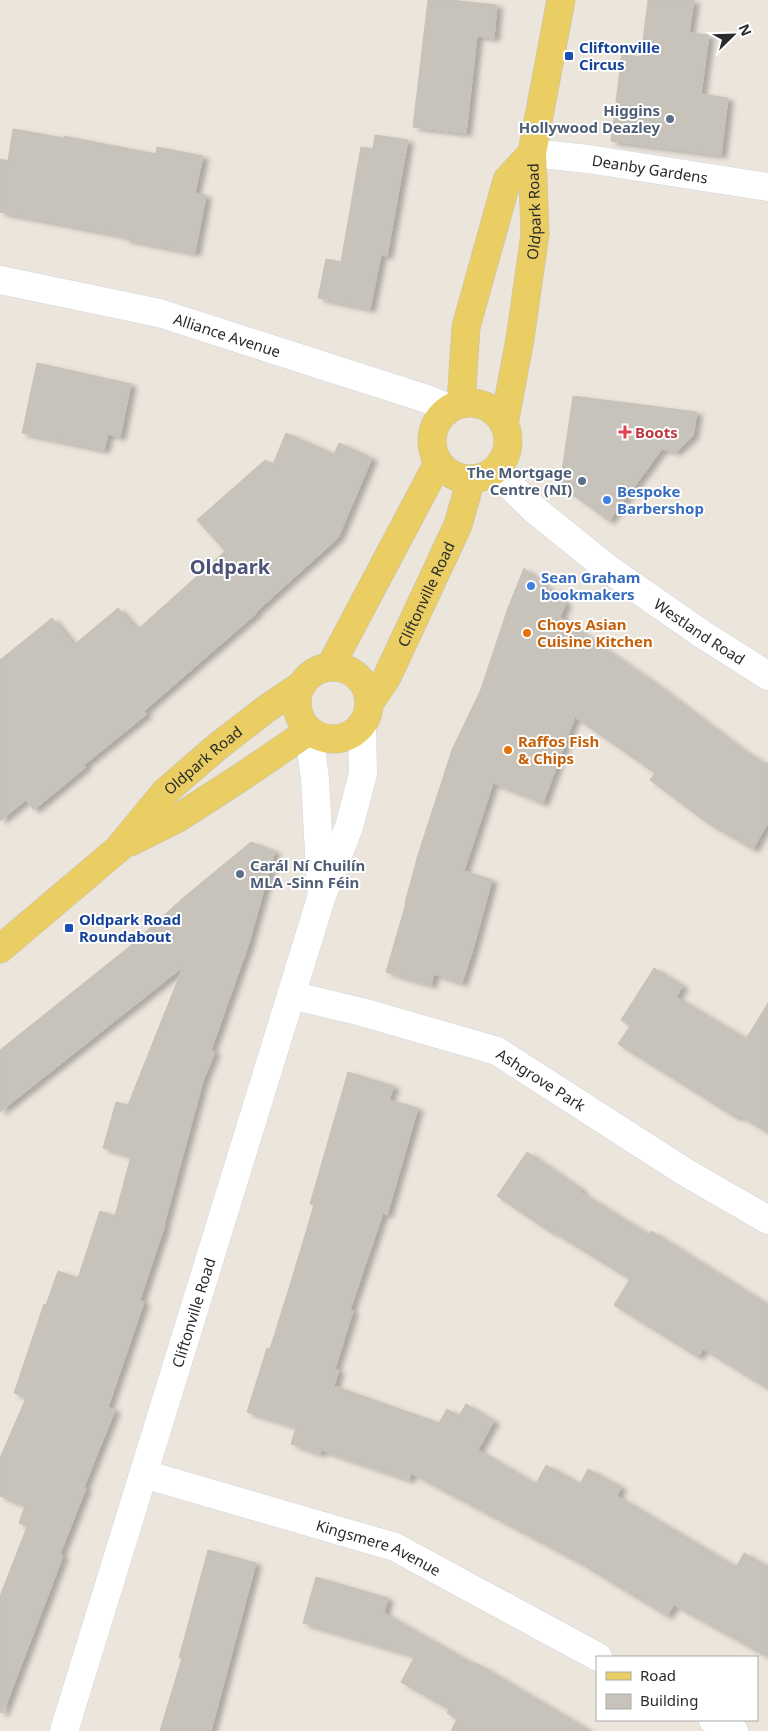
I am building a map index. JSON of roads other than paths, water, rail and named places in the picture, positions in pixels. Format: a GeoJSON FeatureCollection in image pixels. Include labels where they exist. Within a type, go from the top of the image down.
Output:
{"type":"FeatureCollection","features":[{"type":"Feature","properties":{"kind":"main road","name":"Oldpark Road"},"geometry":{"type":"LineString","coordinates":[[504,424],[520,339],[535,234],[532,152],[560,0]]}},
{"type":"Feature","properties":{"kind":"main road"},"geometry":{"type":"LineString","coordinates":[[456,406],[466,327],[507,180],[532,152]]}},
{"type":"Feature","properties":{"kind":"main road"},"geometry":{"type":"LineString","coordinates":[[473,403],[485,406],[496,413],[504,424],[507,436],[507,449],[502,460],[482,475],[457,477],[438,463],[433,451],[431,439],[434,427],[440,416],[456,406],[473,403]]}},
{"type":"Feature","properties":{"kind":"main road"},"geometry":{"type":"LineString","coordinates":[[330,667],[438,463]]}},
{"type":"Feature","properties":{"kind":"main road","name":"Cliftonville Road"},"geometry":{"type":"LineString","coordinates":[[366,715],[387,677],[482,475]]}},
{"type":"Feature","properties":{"kind":"main road"},"geometry":{"type":"LineString","coordinates":[[330,667],[343,668],[354,674],[364,687],[366,715],[354,733],[343,738],[331,740],[320,737],[309,731],[302,722],[297,710],[300,686],[308,676],[318,670],[330,667]]}},
{"type":"Feature","properties":{"kind":"main road","name":"Oldpark Road"},"geometry":{"type":"LineString","coordinates":[[0,949],[118,849],[165,792],[231,736],[300,686]]}},
{"type":"Feature","properties":{"kind":"main road","name":"Oldpark Road"},"geometry":{"type":"LineString","coordinates":[[118,849],[178,818],[309,731]]}},
{"type":"Feature","properties":{"kind":"street","name":"Deanby Gardens"},"geometry":{"type":"LineString","coordinates":[[532,152],[768,187]]}},
{"type":"Feature","properties":{"kind":"street","name":"Alliance Avenue"},"geometry":{"type":"LineString","coordinates":[[0,280],[159,312],[424,398],[456,406]]}},
{"type":"Feature","properties":{"kind":"street","name":"Westland Road"},"geometry":{"type":"LineString","coordinates":[[482,475],[534,509],[608,568],[702,634],[768,676]]}},
{"type":"Feature","properties":{"kind":"street","name":"Cliftonville Road"},"geometry":{"type":"LineString","coordinates":[[64,1731],[322,895],[349,827],[364,774],[366,715]]}},
{"type":"Feature","properties":{"kind":"street","name":"Cliftonville Road"},"geometry":{"type":"LineString","coordinates":[[309,731],[322,895]]}},
{"type":"Feature","properties":{"kind":"street","name":"Ashgrove Park"},"geometry":{"type":"LineString","coordinates":[[291,994],[362,1012],[497,1051],[685,1172],[768,1220]]}},
{"type":"Feature","properties":{"kind":"street","name":"Kingsmere Avenue"},"geometry":{"type":"LineString","coordinates":[[144,1474],[395,1547],[596,1656]]}},
{"type":"Feature","properties":{"kind":"street"},"geometry":{"type":"LineString","coordinates":[[715,1721],[734,1731]]}},
{"type":"Feature","properties":{"kind":"place","name":"Cliftonville Circus"},"geometry":{"type":"Point","coordinates":[569,56]}},
{"type":"Feature","properties":{"kind":"place","name":"Higgins Hollywood Deazley"},"geometry":{"type":"Point","coordinates":[670,119]}},
{"type":"Feature","properties":{"kind":"place","name":"Boots"},"geometry":{"type":"Point","coordinates":[625,432]}},
{"type":"Feature","properties":{"kind":"place","name":"The Mortgage Centre (NI)"},"geometry":{"type":"Point","coordinates":[582,481]}},
{"type":"Feature","properties":{"kind":"place","name":"Bespoke Barbershop"},"geometry":{"type":"Point","coordinates":[607,500]}},
{"type":"Feature","properties":{"kind":"place","name":"Sean Graham bookmakers"},"geometry":{"type":"Point","coordinates":[531,586]}},
{"type":"Feature","properties":{"kind":"place","name":"Choys Asian Cuisine Kitchen"},"geometry":{"type":"Point","coordinates":[527,633]}},
{"type":"Feature","properties":{"kind":"place","name":"Raffos Fish & Chips"},"geometry":{"type":"Point","coordinates":[508,750]}},
{"type":"Feature","properties":{"kind":"place","name":"Carál Ní Chuilín MLA -Sinn Féin"},"geometry":{"type":"Point","coordinates":[240,874]}},
{"type":"Feature","properties":{"kind":"place","name":"Oldpark Road Roundabout"},"geometry":{"type":"Point","coordinates":[69,928]}},
{"type":"Feature","properties":{"kind":"district","name":"Oldpark"},"geometry":{"type":"Point","coordinates":[230,566]}}]}
